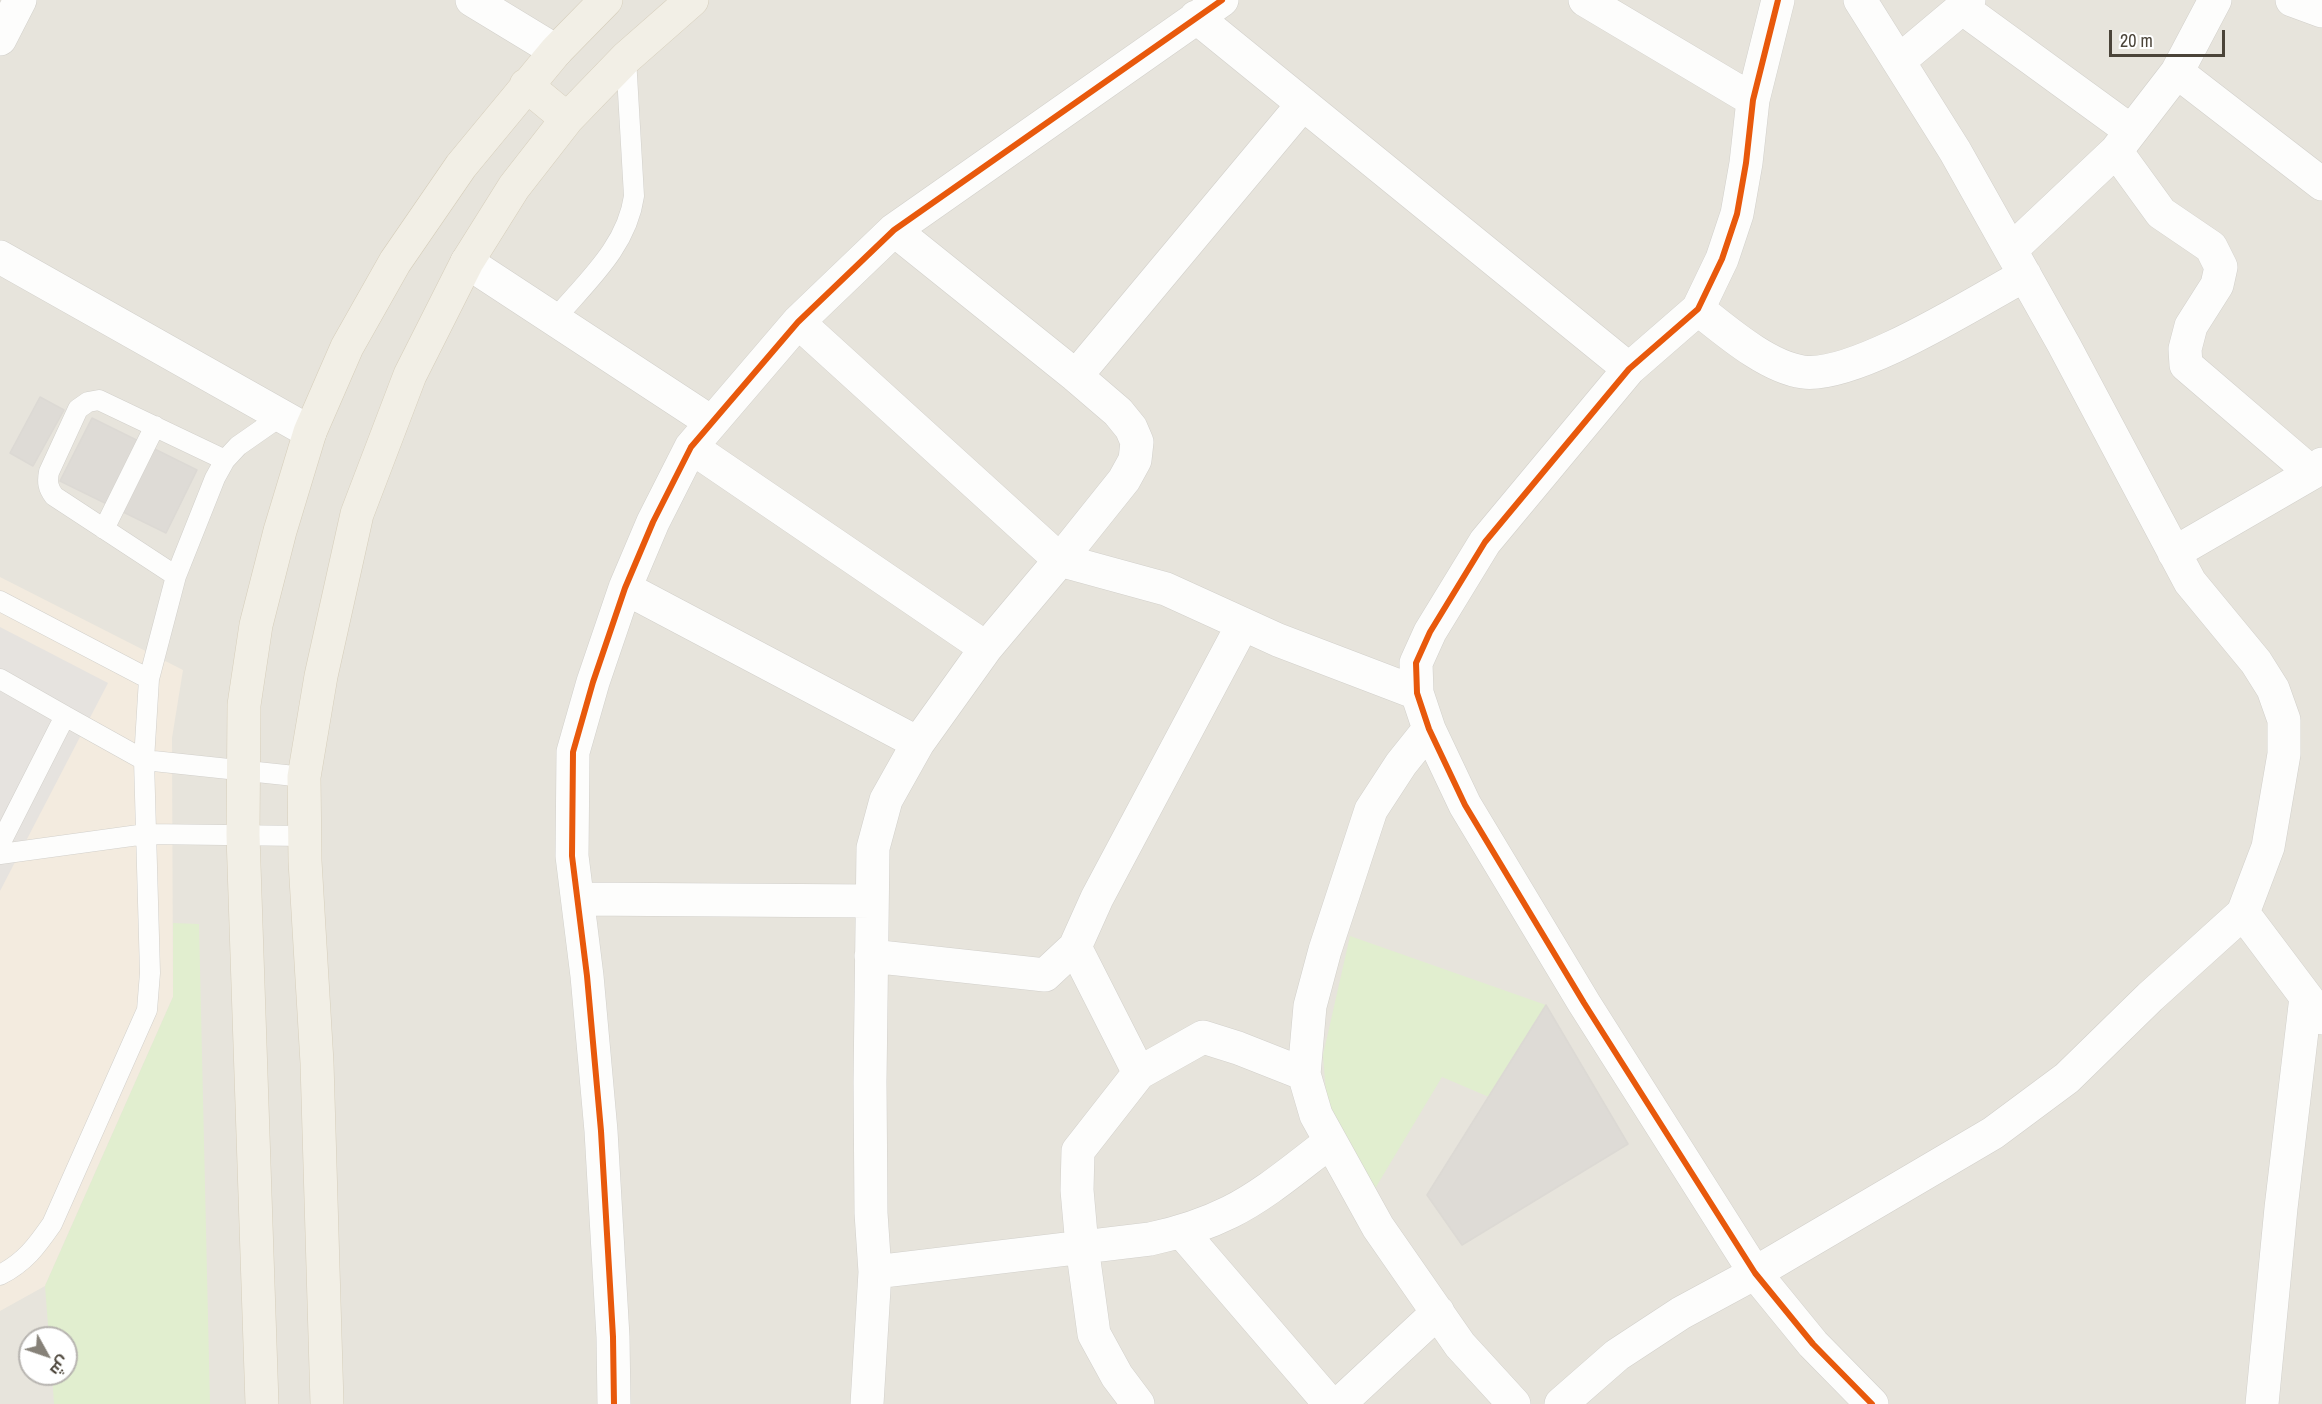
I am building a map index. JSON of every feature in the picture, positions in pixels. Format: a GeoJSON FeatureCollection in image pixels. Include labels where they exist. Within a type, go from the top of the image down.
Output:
{"type":"FeatureCollection","features":[{"type":"Feature","properties":{"kind":"main road"},"geometry":{"type":"LineString","coordinates":[[262,1404],[243,835],[244,705],[256,625],[280,531],[310,432],[347,347],[395,262],[461,166],[555,51],[606,0]]}},
{"type":"Feature","properties":{"kind":"main road"},"geometry":{"type":"LineString","coordinates":[[327,1404],[317,1063],[304,777],[321,676],[357,514],[410,375],[467,262],[514,187],[567,119],[626,58],[692,0]]}},
{"type":"Feature","properties":{"kind":"main road"},"geometry":{"type":"LineString","coordinates":[[526,85],[567,119]]}},
{"type":"Feature","properties":{"kind":"street"},"geometry":{"type":"LineString","coordinates":[[0,39],[20,0]]}},
{"type":"Feature","properties":{"kind":"street"},"geometry":{"type":"LineString","coordinates":[[472,0],[555,51]]}},
{"type":"Feature","properties":{"kind":"street"},"geometry":{"type":"LineString","coordinates":[[1585,0],[1753,100]]}},
{"type":"Feature","properties":{"kind":"street"},"geometry":{"type":"LineString","coordinates":[[1778,0],[1753,100],[1746,163],[1737,214],[1722,259],[1698,309],[1629,369],[1485,542],[1430,632],[1416,663],[1417,693],[1429,729],[1465,804],[1578,993],[1755,1273],[1813,1344],[1872,1404]]}},
{"type":"Feature","properties":{"kind":"street"},"geometry":{"type":"LineString","coordinates":[[1561,1404],[1617,1355],[1681,1313],[1755,1273],[1983,1139],[2067,1078],[2150,997],[2243,913],[2268,847],[2284,754],[2284,720],[2273,689],[2256,662],[2190,582],[2018,262],[1955,151],[1860,0]]}},
{"type":"Feature","properties":{"kind":"street"},"geometry":{"type":"LineString","coordinates":[[1698,309],[1761,354],[1780,365],[1804,372],[1837,369],[1897,345],[2018,262],[2123,141],[2177,72],[2215,0]]}},
{"type":"Feature","properties":{"kind":"street"},"geometry":{"type":"LineString","coordinates":[[2292,0],[2322,11]]}},
{"type":"Feature","properties":{"kind":"street"},"geometry":{"type":"LineString","coordinates":[[1899,61],[1965,4],[2123,141],[2161,213],[2211,247],[2221,267],[2217,285],[2191,326],[2185,349],[2186,365],[2317,469],[2174,553]]}},
{"type":"Feature","properties":{"kind":"street"},"geometry":{"type":"LineString","coordinates":[[614,1404],[613,1337],[601,1131],[572,856],[573,752],[593,682],[625,588],[653,522],[701,435],[798,322],[894,230],[1209,8],[1303,104],[1629,369]]}},
{"type":"Feature","properties":{"kind":"street"},"geometry":{"type":"LineString","coordinates":[[2177,72],[2322,184]]}},
{"type":"Feature","properties":{"kind":"street"},"geometry":{"type":"LineString","coordinates":[[1076,376],[1303,104]]}},
{"type":"Feature","properties":{"kind":"street"},"geometry":{"type":"LineString","coordinates":[[867,1404],[875,1272],[871,1213],[873,848],[886,800],[918,743],[986,648],[1124,480],[1135,460],[1137,442],[1131,428],[1118,412],[894,230]]}},
{"type":"Feature","properties":{"kind":"street"},"geometry":{"type":"LineString","coordinates":[[0,257],[310,432]]}},
{"type":"Feature","properties":{"kind":"street"},"geometry":{"type":"LineString","coordinates":[[467,262],[554,320],[701,435],[986,648]]}},
{"type":"Feature","properties":{"kind":"street"},"geometry":{"type":"LineString","coordinates":[[798,322],[1060,560],[1166,589],[1278,640],[1417,693]]}},
{"type":"Feature","properties":{"kind":"street"},"geometry":{"type":"LineString","coordinates":[[625,588],[918,743]]}},
{"type":"Feature","properties":{"kind":"street"},"geometry":{"type":"LineString","coordinates":[[871,956],[1045,975],[1075,947],[1096,898],[1244,624]]}},
{"type":"Feature","properties":{"kind":"street"},"geometry":{"type":"LineString","coordinates":[[1429,729],[1401,765],[1371,810],[1325,950],[1310,1006],[1304,1074],[1316,1116],[1378,1227],[1460,1345],[1514,1404]]}},
{"type":"Feature","properties":{"kind":"street"},"geometry":{"type":"LineString","coordinates":[[578,899],[872,901]]}},
{"type":"Feature","properties":{"kind":"street"},"geometry":{"type":"LineString","coordinates":[[2243,913],[2314,1007],[2282,1208],[2262,1404]]}},
{"type":"Feature","properties":{"kind":"street"},"geometry":{"type":"LineString","coordinates":[[1075,947],[1139,1073]]}},
{"type":"Feature","properties":{"kind":"street"},"geometry":{"type":"LineString","coordinates":[[1138,1404],[1117,1376],[1094,1334],[1077,1190],[1078,1151],[1139,1073],[1203,1037],[1304,1074]]}},
{"type":"Feature","properties":{"kind":"street"},"geometry":{"type":"LineString","coordinates":[[875,1272],[1150,1239],[1182,1232],[1231,1212],[1278,1181],[1330,1142]]}},
{"type":"Feature","properties":{"kind":"street"},"geometry":{"type":"LineString","coordinates":[[1182,1232],[1330,1404]]}},
{"type":"Feature","properties":{"kind":"street"},"geometry":{"type":"LineString","coordinates":[[1339,1404],[1438,1312]]}},
{"type":"Feature","properties":{"kind":"lane"},"geometry":{"type":"LineString","coordinates":[[554,320],[616,247],[626,230],[632,213],[634,196],[626,58]]}},
{"type":"Feature","properties":{"kind":"lane"},"geometry":{"type":"LineString","coordinates":[[176,576],[54,496],[47,480],[49,472],[78,408],[88,402],[99,400],[225,459]]}},
{"type":"Feature","properties":{"kind":"lane"},"geometry":{"type":"LineString","coordinates":[[0,1275],[18,1265],[34,1249],[52,1224],[147,1010],[150,973],[144,760],[149,679],[176,576],[205,500],[225,459],[238,446],[281,416]]}},
{"type":"Feature","properties":{"kind":"lane"},"geometry":{"type":"LineString","coordinates":[[105,529],[154,426]]}},
{"type":"Feature","properties":{"kind":"lane"},"geometry":{"type":"LineString","coordinates":[[0,601],[149,679]]}},
{"type":"Feature","properties":{"kind":"lane"},"geometry":{"type":"LineString","coordinates":[[0,679],[144,760],[304,777]]}},
{"type":"Feature","properties":{"kind":"lane"},"geometry":{"type":"LineString","coordinates":[[0,844],[65,716]]}},
{"type":"Feature","properties":{"kind":"lane"},"geometry":{"type":"LineString","coordinates":[[0,854],[146,834],[305,836]]}},
{"type":"Feature","properties":{"kind":"shaded area"},"geometry":{"type":"Polygon","coordinates":[[[0,0],[2322,0],[2322,1404],[0,1404],[0,0]]]}},
{"type":"Feature","properties":{"kind":"shaded area"},"geometry":{"type":"Polygon","coordinates":[[[0,577],[183,670],[172,738],[173,997],[45,1286],[0,1311],[0,577]]]}},
{"type":"Feature","properties":{"kind":"shaded area"},"geometry":{"type":"Polygon","coordinates":[[[0,627],[108,683],[0,891],[0,627]]]}},
{"type":"Feature","properties":{"kind":"green space"},"geometry":{"type":"Polygon","coordinates":[[[173,923],[199,924],[210,1404],[54,1404],[53,1386],[78,1386],[78,1326],[48,1326],[45,1286],[173,997],[173,923]]]}},
{"type":"Feature","properties":{"kind":"green space"},"geometry":{"type":"Polygon","coordinates":[[[1350,936],[1546,1005],[1489,1097],[1442,1077],[1373,1192],[1327,1105],[1323,1055],[1350,936]]]}},
{"type":"Feature","properties":{"kind":"building"},"geometry":{"type":"Polygon","coordinates":[[[40,397],[64,410],[33,466],[10,453],[40,397]]]}},
{"type":"Feature","properties":{"kind":"building"},"geometry":{"type":"Polygon","coordinates":[[[92,418],[197,470],[166,533],[60,481],[92,418]]]}},
{"type":"Feature","properties":{"kind":"building"},"geometry":{"type":"Polygon","coordinates":[[[1546,1005],[1628,1144],[1462,1245],[1427,1195],[1546,1005]]]}},
{"type":"Feature","properties":{"kind":"cycle path"},"geometry":{"type":"LineString","coordinates":[[614,1404],[613,1337],[601,1131],[587,976],[572,856],[573,752],[593,682],[625,588],[653,522],[691,447],[798,322],[894,230],[1222,0]]}},
{"type":"Feature","properties":{"kind":"cycle path"},"geometry":{"type":"LineString","coordinates":[[1778,0],[1753,100],[1746,163],[1737,214],[1722,259],[1698,309],[1629,369],[1485,542],[1430,632],[1416,663],[1417,693],[1429,729],[1465,805],[1584,1003],[1755,1273],[1813,1344],[1872,1404]]}}]}
